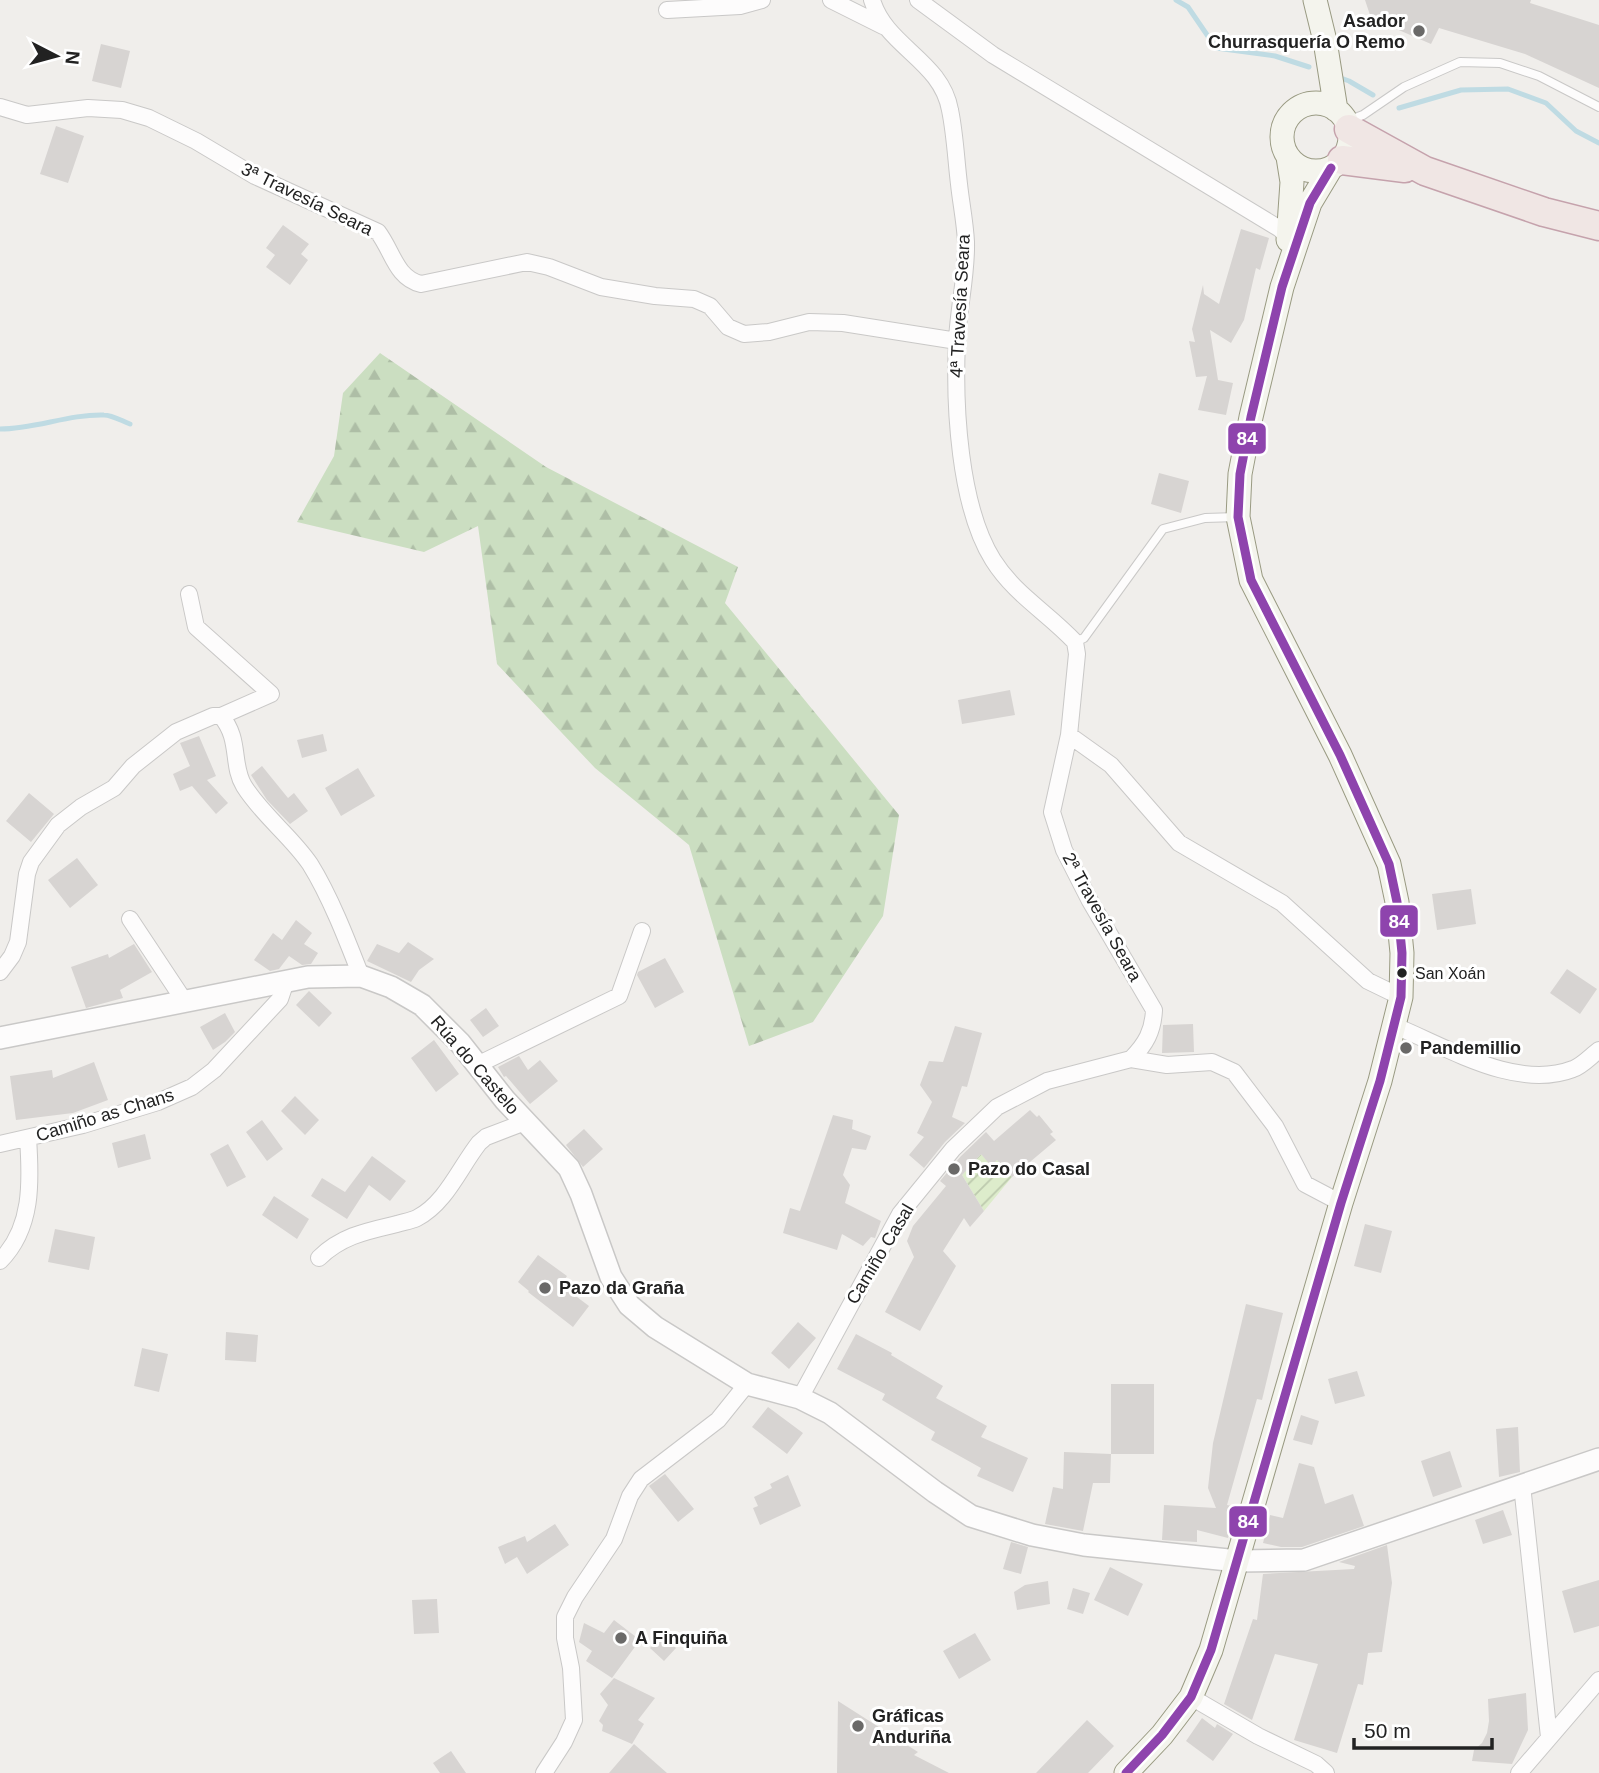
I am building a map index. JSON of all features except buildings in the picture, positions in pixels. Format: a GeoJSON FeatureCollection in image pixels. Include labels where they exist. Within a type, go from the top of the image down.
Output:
{"type":"FeatureCollection","features":[{"type":"Feature","properties":{"kind":"highway"},"geometry":{"type":"LineString","coordinates":[[1344,120],[1425,171],[1544,212],[1599,226]]}},
{"type":"Feature","properties":{"kind":"highway"},"geometry":{"type":"LineString","coordinates":[[1336,164],[1425,171]]}},
{"type":"Feature","properties":{"kind":"main road"},"geometry":{"type":"LineString","coordinates":[[1126,1773],[1162,1735],[1191,1697],[1211,1650],[1395,1026],[1401,997],[1402,953],[1397,902],[1389,864],[1340,755],[1251,580],[1238,516],[1240,474],[1248,428],[1282,287],[1310,203],[1349,145],[1319,5]]}},
{"type":"Feature","properties":{"kind":"main road"},"geometry":{"type":"LineString","coordinates":[[1309,104],[1325,41]]}},
{"type":"Feature","properties":{"kind":"main road"},"geometry":{"type":"LineString","coordinates":[[1282,287],[1292,182],[1282,141],[1284,125],[1294,111],[1318,103],[1344,120]]}},
{"type":"Feature","properties":{"kind":"main road"},"geometry":{"type":"LineString","coordinates":[[1288,157],[1294,164],[1312,172],[1336,164]]}},
{"type":"Feature","properties":{"kind":"street"},"geometry":{"type":"LineString","coordinates":[[667,10],[740,6],[762,0]]}},
{"type":"Feature","properties":{"kind":"street"},"geometry":{"type":"LineString","coordinates":[[831,0],[883,26]]}},
{"type":"Feature","properties":{"kind":"street","name":"4ª Travesía Seara"},"geometry":{"type":"LineString","coordinates":[[872,0],[883,26],[932,72],[941,84],[950,107],[966,243],[957,341],[957,404],[963,473],[978,526],[991,556],[1008,583],[1075,642]]}},
{"type":"Feature","properties":{"kind":"street"},"geometry":{"type":"LineString","coordinates":[[918,0],[993,55],[1280,229],[1288,237]]}},
{"type":"Feature","properties":{"kind":"street","name":"3ª Travesía Seara"},"geometry":{"type":"LineString","coordinates":[[0,107],[27,115],[88,108],[122,110],[149,118],[256,176],[378,232],[401,273],[409,281],[421,284],[527,261],[601,287],[694,299],[710,306],[728,327],[744,334],[769,332],[809,323],[843,323],[957,341]]}},
{"type":"Feature","properties":{"kind":"street"},"geometry":{"type":"LineString","coordinates":[[0,972],[18,942],[31,862],[58,825],[81,807],[114,788],[133,766],[176,732],[271,694],[196,627],[189,594]]}},
{"type":"Feature","properties":{"kind":"street","name":"2ª Travesía Seara"},"geometry":{"type":"LineString","coordinates":[[1075,642],[1077,654],[1069,735],[1052,812],[1064,850],[1090,901],[1154,1010],[1153,1027],[1143,1046],[1131,1059]]}},
{"type":"Feature","properties":{"kind":"street"},"geometry":{"type":"LineString","coordinates":[[221,716],[235,744],[243,785],[309,864],[346,936],[361,976]]}},
{"type":"Feature","properties":{"kind":"street"},"geometry":{"type":"LineString","coordinates":[[1069,735],[1111,765],[1179,843],[1282,903],[1368,981],[1401,997]]}},
{"type":"Feature","properties":{"kind":"street"},"geometry":{"type":"LineString","coordinates":[[130,919],[185,1002]]}},
{"type":"Feature","properties":{"kind":"street"},"geometry":{"type":"LineString","coordinates":[[477,1065],[619,996],[642,931]]}},
{"type":"Feature","properties":{"kind":"street","name":"Rúa do Castelo"},"geometry":{"type":"LineString","coordinates":[[0,1038],[308,977],[361,976],[391,987],[422,1005],[460,1043],[526,1122],[569,1168],[611,1277],[629,1306],[655,1327],[747,1384],[800,1398],[830,1413],[971,1516],[1032,1535],[1084,1545],[1238,1561],[1304,1560],[1599,1459]]}},
{"type":"Feature","properties":{"kind":"street","name":"Camiño as Chans"},"geometry":{"type":"LineString","coordinates":[[0,1144],[96,1121],[158,1102],[192,1087],[214,1070],[280,999],[286,981]]}},
{"type":"Feature","properties":{"kind":"street"},"geometry":{"type":"LineString","coordinates":[[1395,1026],[1442,1045],[1471,1061],[1527,1075],[1552,1074],[1575,1069],[1599,1050]]}},
{"type":"Feature","properties":{"kind":"street"},"geometry":{"type":"LineString","coordinates":[[0,1032],[0,1038]]}},
{"type":"Feature","properties":{"kind":"street"},"geometry":{"type":"LineString","coordinates":[[1131,1059],[1167,1065],[1212,1062],[1234,1072],[1275,1126],[1305,1184],[1341,1203]]}},
{"type":"Feature","properties":{"kind":"street","name":"Camiño Casal"},"geometry":{"type":"LineString","coordinates":[[800,1398],[900,1214],[953,1149],[997,1107],[1047,1081],[1131,1059]]}},
{"type":"Feature","properties":{"kind":"street"},"geometry":{"type":"LineString","coordinates":[[319,1258],[329,1247],[348,1236],[416,1219],[445,1193],[479,1143],[486,1137],[526,1122]]}},
{"type":"Feature","properties":{"kind":"street"},"geometry":{"type":"LineString","coordinates":[[0,1261],[7,1254],[25,1219],[31,1178],[28,1138]]}},
{"type":"Feature","properties":{"kind":"street"},"geometry":{"type":"LineString","coordinates":[[544,1773],[564,1742],[574,1720],[572,1668],[565,1638],[565,1617],[575,1597],[614,1539],[630,1496],[641,1479],[718,1420],[747,1384]]}},
{"type":"Feature","properties":{"kind":"street"},"geometry":{"type":"LineString","coordinates":[[1522,1485],[1549,1737]]}},
{"type":"Feature","properties":{"kind":"street"},"geometry":{"type":"LineString","coordinates":[[1520,1773],[1599,1679]]}},
{"type":"Feature","properties":{"kind":"street"},"geometry":{"type":"LineString","coordinates":[[1191,1697],[1258,1737],[1316,1764],[1326,1773]]}},
{"type":"Feature","properties":{"kind":"lane"},"geometry":{"type":"LineString","coordinates":[[1344,120],[1363,115],[1404,87],[1460,62],[1500,63],[1539,76],[1599,107]]}},
{"type":"Feature","properties":{"kind":"lane"},"geometry":{"type":"LineString","coordinates":[[1075,642],[1084,638],[1163,528],[1205,518],[1238,516]]}},
{"type":"Feature","properties":{"kind":"green space"},"geometry":{"type":"Polygon","coordinates":[[[380,353],[546,467],[738,567],[725,603],[899,815],[883,916],[813,1022],[749,1046],[689,845],[595,768],[497,664],[478,526],[424,552],[297,522],[334,456],[343,393],[380,353]]]}},
{"type":"Feature","properties":{"kind":"green space"},"geometry":{"type":"Polygon","coordinates":[[[981,1154],[991,1165],[997,1160],[1012,1177],[984,1211],[962,1175],[981,1154]]]}},
{"type":"Feature","properties":{"kind":"waterway"},"geometry":{"type":"LineString","coordinates":[[1176,0],[1188,7],[1216,48],[1275,56],[1309,67]]}},
{"type":"Feature","properties":{"kind":"waterway"},"geometry":{"type":"LineString","coordinates":[[1338,77],[1373,95]]}},
{"type":"Feature","properties":{"kind":"waterway"},"geometry":{"type":"LineString","coordinates":[[1399,108],[1461,90],[1508,89],[1546,103],[1576,131],[1599,143]]}},
{"type":"Feature","properties":{"kind":"waterway"},"geometry":{"type":"LineString","coordinates":[[0,429],[91,415],[107,415],[130,424]]}},
{"type":"Feature","properties":{"kind":"transit line","name":"84"},"geometry":{"type":"LineString","coordinates":[[1126,1773],[1162,1735],[1191,1697],[1211,1650],[1341,1203],[1380,1081],[1401,997],[1402,953],[1397,902],[1389,864],[1340,755],[1251,580],[1238,517],[1240,474],[1282,287],[1310,203],[1331,168]]}},
{"type":"Feature","properties":{"kind":"place","name":"Asador Churrasquería O Remo"},"geometry":{"type":"Point","coordinates":[1419,31]}},
{"type":"Feature","properties":{"kind":"place","name":"San Xoán"},"geometry":{"type":"Point","coordinates":[1402,973]}},
{"type":"Feature","properties":{"kind":"place","name":"Pandemillio"},"geometry":{"type":"Point","coordinates":[1406,1048]}},
{"type":"Feature","properties":{"kind":"place","name":"Pazo do Casal"},"geometry":{"type":"Point","coordinates":[954,1169]}},
{"type":"Feature","properties":{"kind":"place","name":"Pazo da Graña"},"geometry":{"type":"Point","coordinates":[545,1288]}},
{"type":"Feature","properties":{"kind":"place","name":"A Finquiña"},"geometry":{"type":"Point","coordinates":[621,1638]}},
{"type":"Feature","properties":{"kind":"place","name":"Gráficas Anduriña"},"geometry":{"type":"Point","coordinates":[858,1726]}}]}
